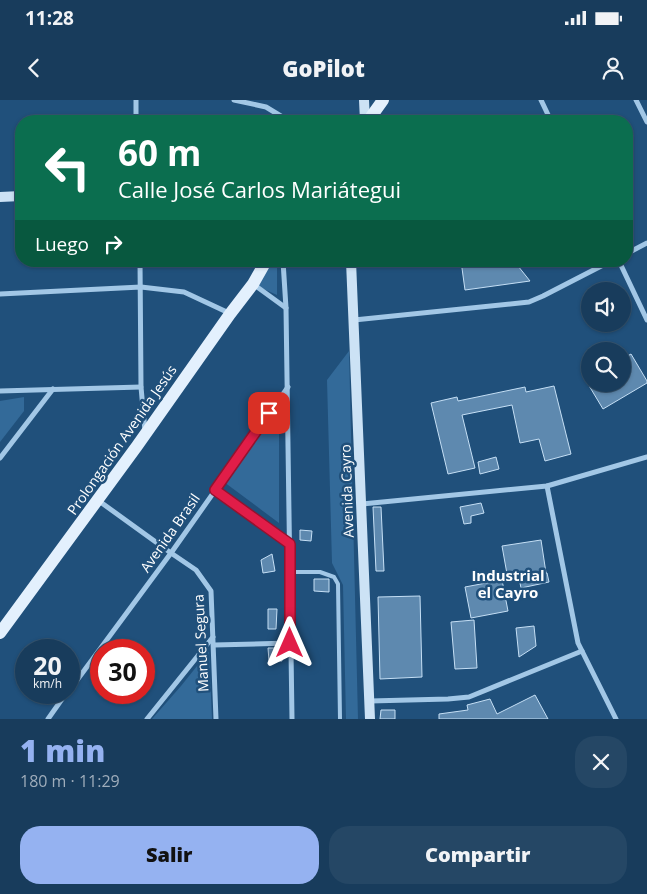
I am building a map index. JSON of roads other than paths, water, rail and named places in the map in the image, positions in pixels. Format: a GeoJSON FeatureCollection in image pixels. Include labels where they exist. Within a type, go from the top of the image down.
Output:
{"type":"FeatureCollection","features":[{"type":"Feature","properties":{"kind":"main road"},"geometry":{"type":"LineString","coordinates":[[364,100],[365,115]]}},
{"type":"Feature","properties":{"kind":"main road"},"geometry":{"type":"LineString","coordinates":[[371,115],[383,100]]}},
{"type":"Feature","properties":{"kind":"main road"},"geometry":{"type":"LineString","coordinates":[[0,197],[15,196]]}},
{"type":"Feature","properties":{"kind":"main road","name":"Prolongación Avenida Jesús"},"geometry":{"type":"LineString","coordinates":[[0,633],[146,434],[253,284],[263,267]]}},
{"type":"Feature","properties":{"kind":"main road","name":"Avenida Cayro"},"geometry":{"type":"LineString","coordinates":[[351,267],[370,719]]}},
{"type":"Feature","properties":{"kind":"street"},"geometry":{"type":"LineString","coordinates":[[136,100],[136,115]]}},
{"type":"Feature","properties":{"kind":"street"},"geometry":{"type":"LineString","coordinates":[[234,100],[266,107],[279,115]]}},
{"type":"Feature","properties":{"kind":"street"},"geometry":{"type":"LineString","coordinates":[[265,100],[266,107]]}},
{"type":"Feature","properties":{"kind":"street"},"geometry":{"type":"LineString","coordinates":[[540,100],[548,115]]}},
{"type":"Feature","properties":{"kind":"street"},"geometry":{"type":"LineString","coordinates":[[636,100],[647,122]]}},
{"type":"Feature","properties":{"kind":"street"},"geometry":{"type":"LineString","coordinates":[[633,250],[647,242]]}},
{"type":"Feature","properties":{"kind":"street"},"geometry":{"type":"LineString","coordinates":[[140,267],[141,387],[146,434]]}},
{"type":"Feature","properties":{"kind":"street"},"geometry":{"type":"LineString","coordinates":[[283,267],[288,387],[292,719]]}},
{"type":"Feature","properties":{"kind":"street"},"geometry":{"type":"LineString","coordinates":[[353,320],[528,302],[599,267]]}},
{"type":"Feature","properties":{"kind":"street"},"geometry":{"type":"LineString","coordinates":[[622,267],[647,320]]}},
{"type":"Feature","properties":{"kind":"street"},"geometry":{"type":"LineString","coordinates":[[253,284],[286,308]]}},
{"type":"Feature","properties":{"kind":"street"},"geometry":{"type":"LineString","coordinates":[[0,294],[141,286],[184,292],[230,314]]}},
{"type":"Feature","properties":{"kind":"street"},"geometry":{"type":"LineString","coordinates":[[0,391],[141,387]]}},
{"type":"Feature","properties":{"kind":"street","name":"Avenida Brasil"},"geometry":{"type":"LineString","coordinates":[[80,676],[171,553],[288,387]]}},
{"type":"Feature","properties":{"kind":"street"},"geometry":{"type":"LineString","coordinates":[[0,458],[54,389]]}},
{"type":"Feature","properties":{"kind":"street"},"geometry":{"type":"LineString","coordinates":[[361,504],[547,486],[647,457]]}},
{"type":"Feature","properties":{"kind":"street"},"geometry":{"type":"LineString","coordinates":[[547,486],[578,644],[616,719]]}},
{"type":"Feature","properties":{"kind":"street"},"geometry":{"type":"LineString","coordinates":[[215,490],[290,544]]}},
{"type":"Feature","properties":{"kind":"street","name":"Manuel Segura"},"geometry":{"type":"LineString","coordinates":[[98,500],[196,570],[211,591],[216,719]]}},
{"type":"Feature","properties":{"kind":"street"},"geometry":{"type":"LineString","coordinates":[[147,719],[213,637]]}},
{"type":"Feature","properties":{"kind":"street"},"geometry":{"type":"LineString","coordinates":[[214,645],[290,643]]}},
{"type":"Feature","properties":{"kind":"street"},"geometry":{"type":"LineString","coordinates":[[370,701],[469,697],[582,651]]}},
{"type":"Feature","properties":{"kind":"street","name":"Avenida Brasil"},"geometry":{"type":"LineString","coordinates":[[48,719],[59,704]]}},
{"type":"Feature","properties":{"kind":"lane"},"geometry":{"type":"LineString","coordinates":[[291,572],[320,572],[334,577],[338,584],[340,719]]}},
{"type":"Feature","properties":{"kind":"district","name":"Industrial el Cayro"},"geometry":{"type":"Point","coordinates":[508,584]}}]}
